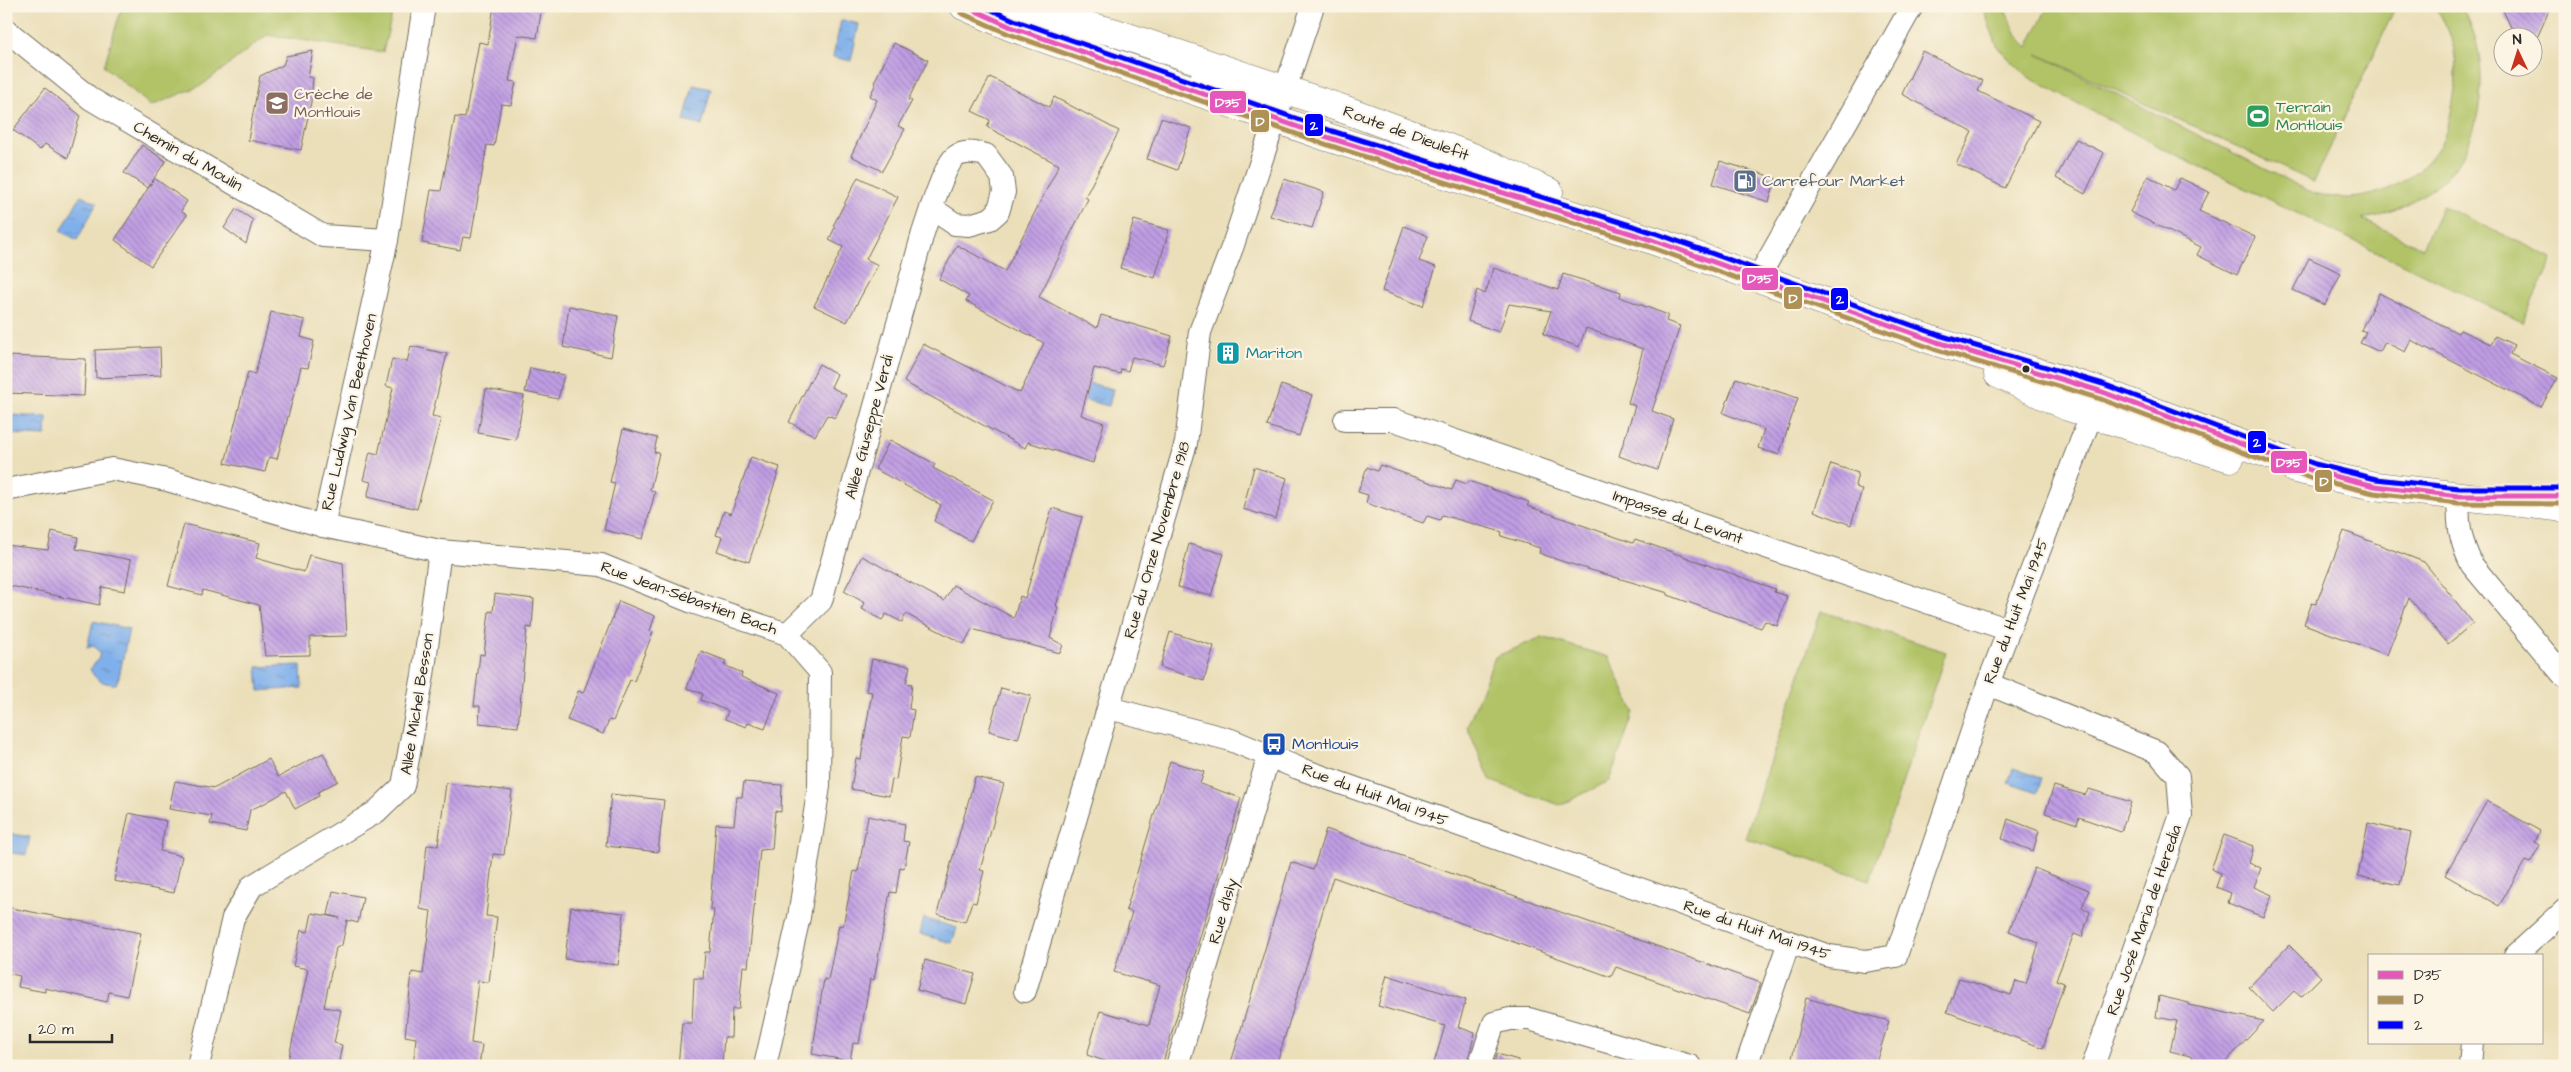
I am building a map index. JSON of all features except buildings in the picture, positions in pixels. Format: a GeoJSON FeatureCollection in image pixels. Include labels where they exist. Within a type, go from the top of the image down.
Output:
{"type":"FeatureCollection","features":[{"type":"Feature","properties":{"kind":"main road","name":"Route de Dieulefit"},"geometry":{"type":"LineString","coordinates":[[964,6],[1086,54],[1276,120],[1652,240],[1938,342],[2095,403],[2313,471],[2375,486],[2565,508]]}},
{"type":"Feature","properties":{"kind":"main road","name":"Route de Dieulefit"},"geometry":{"type":"LineString","coordinates":[[1008,6],[1113,32],[1285,89],[1470,156],[1652,240]]}},
{"type":"Feature","properties":{"kind":"main road"},"geometry":{"type":"LineString","coordinates":[[1285,89],[1304,114],[1330,138]]}},
{"type":"Feature","properties":{"kind":"main road","name":"Route de Dieulefit"},"geometry":{"type":"LineString","coordinates":[[2459,496],[2565,496]]}},
{"type":"Feature","properties":{"kind":"street","name":"Rue Ludwig Van Beethoven"},"geometry":{"type":"LineString","coordinates":[[6,490],[112,469],[167,480],[323,526],[388,240],[424,6]]}},
{"type":"Feature","properties":{"kind":"street","name":"Rue du Onze Novembre 1918"},"geometry":{"type":"LineString","coordinates":[[1025,991],[1186,443],[1200,332],[1233,246],[1313,6]]}},
{"type":"Feature","properties":{"kind":"street"},"geometry":{"type":"LineString","coordinates":[[1758,278],[1912,6]]}},
{"type":"Feature","properties":{"kind":"street","name":"Chemin du Moulin"},"geometry":{"type":"LineString","coordinates":[[6,30],[91,99],[323,236],[388,240]]}},
{"type":"Feature","properties":{"kind":"street"},"geometry":{"type":"LineString","coordinates":[[1086,54],[1115,49],[1228,88],[1257,94],[1285,89]]}},
{"type":"Feature","properties":{"kind":"street","name":"Allée Giuseppe Verdi"},"geometry":{"type":"LineString","coordinates":[[787,634],[821,601],[931,208]]}},
{"type":"Feature","properties":{"kind":"street","name":"Rue du Huit Mai 1945"},"geometry":{"type":"LineString","coordinates":[[1109,708],[1230,740],[1829,956],[1865,961],[1896,956],[1988,684],[2095,403]]}},
{"type":"Feature","properties":{"kind":"street","name":"Impasse du Levant"},"geometry":{"type":"LineString","coordinates":[[1346,420],[1394,420],[2008,630]]}},
{"type":"Feature","properties":{"kind":"street"},"geometry":{"type":"LineString","coordinates":[[2459,496],[2458,525],[2462,544],[2472,565],[2565,677]]}},
{"type":"Feature","properties":{"kind":"street","name":"Rue Jean-Sébastien Bach"},"geometry":{"type":"LineString","coordinates":[[323,526],[440,551],[601,565],[695,602],[787,634],[820,672],[820,786],[799,917],[765,1066]]}},
{"type":"Feature","properties":{"kind":"street","name":"Allée Michel Besson"},"geometry":{"type":"LineString","coordinates":[[198,1066],[233,918],[252,886],[376,812],[403,786],[423,675],[440,551]]}},
{"type":"Feature","properties":{"kind":"street","name":"Rue José Maria de Heredia"},"geometry":{"type":"LineString","coordinates":[[1988,684],[2157,752],[2178,776],[2181,815],[2093,1066]]}},
{"type":"Feature","properties":{"kind":"street","name":"Rue d'Isly"},"geometry":{"type":"LineString","coordinates":[[1178,1066],[1269,755]]}},
{"type":"Feature","properties":{"kind":"street"},"geometry":{"type":"LineString","coordinates":[[2517,954],[2565,910]]}},
{"type":"Feature","properties":{"kind":"street"},"geometry":{"type":"LineString","coordinates":[[1746,1066],[1789,942]]}},
{"type":"Feature","properties":{"kind":"street"},"geometry":{"type":"LineString","coordinates":[[1479,1066],[1494,1023],[1510,1019],[1529,1019],[1690,1066]]}},
{"type":"Feature","properties":{"kind":"street"},"geometry":{"type":"LineString","coordinates":[[2470,1066],[2472,1044]]}},
{"type":"Feature","properties":{"kind":"green space"},"geometry":{"type":"Polygon","coordinates":[[[122,6],[394,6],[383,52],[267,35],[202,85],[151,106],[104,66],[122,6]]]}},
{"type":"Feature","properties":{"kind":"green space"},"geometry":{"type":"Polygon","coordinates":[[[1982,6],[2003,6],[2018,37],[2028,47],[2048,6],[2396,6],[2314,182],[2037,54],[2313,193],[2344,198],[2373,194],[2400,183],[2425,164],[2442,141],[2448,125],[2454,97],[2456,73],[2451,38],[2447,27],[2434,6],[2460,6],[2471,25],[2478,48],[2481,72],[2476,122],[2468,145],[2456,166],[2441,182],[2428,192],[2392,211],[2362,219],[2422,248],[2442,206],[2553,258],[2522,322],[2160,147],[2028,77],[1998,48],[1982,6]]]}},
{"type":"Feature","properties":{"kind":"green space"},"geometry":{"type":"Polygon","coordinates":[[[1821,611],[1946,652],[1870,880],[1745,838],[1821,611]]]}},
{"type":"Feature","properties":{"kind":"green space"},"geometry":{"type":"Polygon","coordinates":[[[1542,637],[1609,657],[1634,712],[1609,781],[1560,805],[1491,781],[1467,727],[1495,657],[1542,637]]]}},
{"type":"Feature","properties":{"kind":"water"},"geometry":{"type":"Polygon","coordinates":[[[841,20],[859,24],[851,61],[833,57],[841,20]]]}},
{"type":"Feature","properties":{"kind":"water"},"geometry":{"type":"Polygon","coordinates":[[[693,85],[711,89],[702,126],[684,121],[693,85]]]}},
{"type":"Feature","properties":{"kind":"water"},"geometry":{"type":"Polygon","coordinates":[[[81,195],[97,203],[77,240],[61,231],[81,195]]]}},
{"type":"Feature","properties":{"kind":"water"},"geometry":{"type":"Polygon","coordinates":[[[1081,381],[1113,389],[1109,406],[1077,398],[1081,381]]]}},
{"type":"Feature","properties":{"kind":"water"},"geometry":{"type":"Polygon","coordinates":[[[9,415],[47,417],[46,436],[8,434],[9,415]]]}},
{"type":"Feature","properties":{"kind":"water"},"geometry":{"type":"Polygon","coordinates":[[[93,621],[129,629],[116,684],[100,681],[90,669],[98,660],[100,653],[94,646],[87,648],[93,621]]]}},
{"type":"Feature","properties":{"kind":"water"},"geometry":{"type":"Polygon","coordinates":[[[301,665],[302,688],[259,691],[257,667],[301,665]]]}},
{"type":"Feature","properties":{"kind":"water"},"geometry":{"type":"Polygon","coordinates":[[[2013,768],[2042,778],[2037,793],[2008,783],[2013,768]]]}},
{"type":"Feature","properties":{"kind":"water"},"geometry":{"type":"Polygon","coordinates":[[[6,833],[30,837],[26,855],[6,852],[6,833]]]}},
{"type":"Feature","properties":{"kind":"water"},"geometry":{"type":"Polygon","coordinates":[[[924,918],[957,928],[952,943],[920,934],[924,918]]]}},
{"type":"Feature","properties":{"kind":"transit line","name":"D35"},"geometry":{"type":"LineString","coordinates":[[965,6],[1011,27],[1330,138],[1652,240],[1937,342],[2100,391],[2313,471],[2375,486],[2459,496],[2565,496]]}},
{"type":"Feature","properties":{"kind":"transit line","name":"2"},"geometry":{"type":"LineString","coordinates":[[983,6],[1014,20],[1332,131],[1655,233],[1939,335],[2103,384],[2315,464],[2376,479],[2459,488],[2565,488]]}},
{"type":"Feature","properties":{"kind":"transit line","name":"D"},"geometry":{"type":"LineString","coordinates":[[961,13],[1009,34],[1328,145],[1650,247],[1934,349],[2098,398],[2311,478],[2374,493],[2458,503],[2565,504]]}},
{"type":"Feature","properties":{"kind":"place","name":"Crèche de Montlouis"},"geometry":{"type":"Point","coordinates":[277,103]}},
{"type":"Feature","properties":{"kind":"place","name":"Terrain Montlouis"},"geometry":{"type":"Point","coordinates":[2258,116]}},
{"type":"Feature","properties":{"kind":"place","name":"Carrefour Market"},"geometry":{"type":"Point","coordinates":[1745,181]}},
{"type":"Feature","properties":{"kind":"place","name":"Mariton"},"geometry":{"type":"Point","coordinates":[1228,353]}},
{"type":"Feature","properties":{"kind":"place","name":"Montlouis"},"geometry":{"type":"Point","coordinates":[1274,744]}}]}
